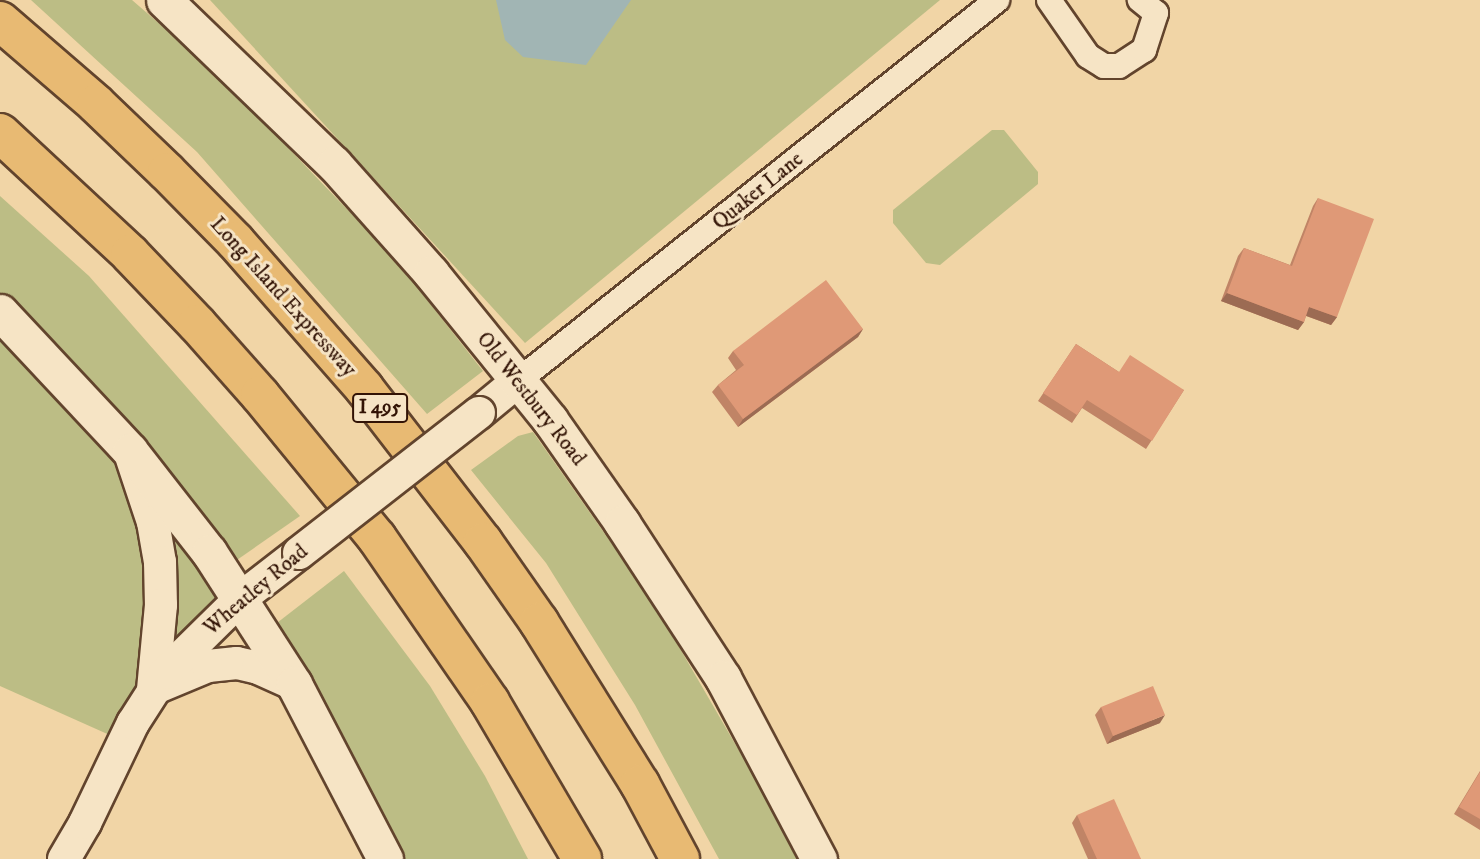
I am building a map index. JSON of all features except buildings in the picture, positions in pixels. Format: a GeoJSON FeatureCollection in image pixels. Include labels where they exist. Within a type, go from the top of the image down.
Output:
{"type":"FeatureCollection","features":[{"type":"Feature","properties":{"kind":"highway","name":"Long Island Expressway"},"geometry":{"type":"LineString","coordinates":[[0,22],[96,104],[177,182],[235,241],[364,388],[475,531],[540,622],[640,784],[680,859]]}},
{"type":"Feature","properties":{"kind":"highway"},"geometry":{"type":"LineString","coordinates":[[0,133],[120,244],[197,324],[261,395],[369,527],[490,702],[582,859]]}},
{"type":"Feature","properties":{"kind":"main road","name":"Old Westbury Road"},"geometry":{"type":"LineString","coordinates":[[164,0],[334,164],[431,273],[519,380],[586,470],[717,668],[819,859]]}},
{"type":"Feature","properties":{"kind":"main road"},"geometry":{"type":"LineString","coordinates":[[0,312],[130,451],[241,598],[294,684],[385,859]]}},
{"type":"Feature","properties":{"kind":"street","name":"Quaker Lane"},"geometry":{"type":"LineString","coordinates":[[519,380],[997,0]]}},
{"type":"Feature","properties":{"kind":"street"},"geometry":{"type":"LineString","coordinates":[[1049,0],[1088,56],[1104,65],[1119,66],[1144,50],[1156,13],[1140,0]]}},
{"type":"Feature","properties":{"kind":"street","name":"Wheatley Road"},"geometry":{"type":"LineString","coordinates":[[64,859],[153,690],[193,643],[241,598],[519,380]]}},
{"type":"Feature","properties":{"kind":"street"},"geometry":{"type":"LineString","coordinates":[[130,451],[153,522],[160,562],[161,605],[153,690]]}},
{"type":"Feature","properties":{"kind":"street"},"geometry":{"type":"LineString","coordinates":[[153,690],[192,671],[237,663],[258,668],[294,684]]}},
{"type":"Feature","properties":{"kind":"green space"},"geometry":{"type":"Polygon","coordinates":[[[31,0],[132,0],[214,71],[394,258],[483,371],[427,414],[197,152],[31,0]]]}},
{"type":"Feature","properties":{"kind":"green space"},"geometry":{"type":"Polygon","coordinates":[[[210,0],[940,0],[525,343],[210,0]]]}},
{"type":"Feature","properties":{"kind":"green space"},"geometry":{"type":"Polygon","coordinates":[[[992,130],[1004,130],[1038,172],[1038,184],[940,265],[926,263],[893,223],[893,210],[992,130]]]}},
{"type":"Feature","properties":{"kind":"green space"},"geometry":{"type":"Polygon","coordinates":[[[0,196],[89,276],[300,516],[234,562],[0,296],[0,196]]]}},
{"type":"Feature","properties":{"kind":"green space"},"geometry":{"type":"Polygon","coordinates":[[[0,312],[241,598],[123,741],[0,686],[0,312]]]}},
{"type":"Feature","properties":{"kind":"green space"},"geometry":{"type":"Polygon","coordinates":[[[533,432],[653,602],[774,811],[797,859],[719,859],[635,705],[546,563],[471,470],[518,436],[533,432]]]}},
{"type":"Feature","properties":{"kind":"green space"},"geometry":{"type":"Polygon","coordinates":[[[344,571],[430,686],[485,776],[528,859],[400,859],[273,626],[344,571]]]}},
{"type":"Feature","properties":{"kind":"shaded area"},"geometry":{"type":"Polygon","coordinates":[[[496,0],[631,0],[586,65],[523,57],[505,40],[496,0]]]}}]}
